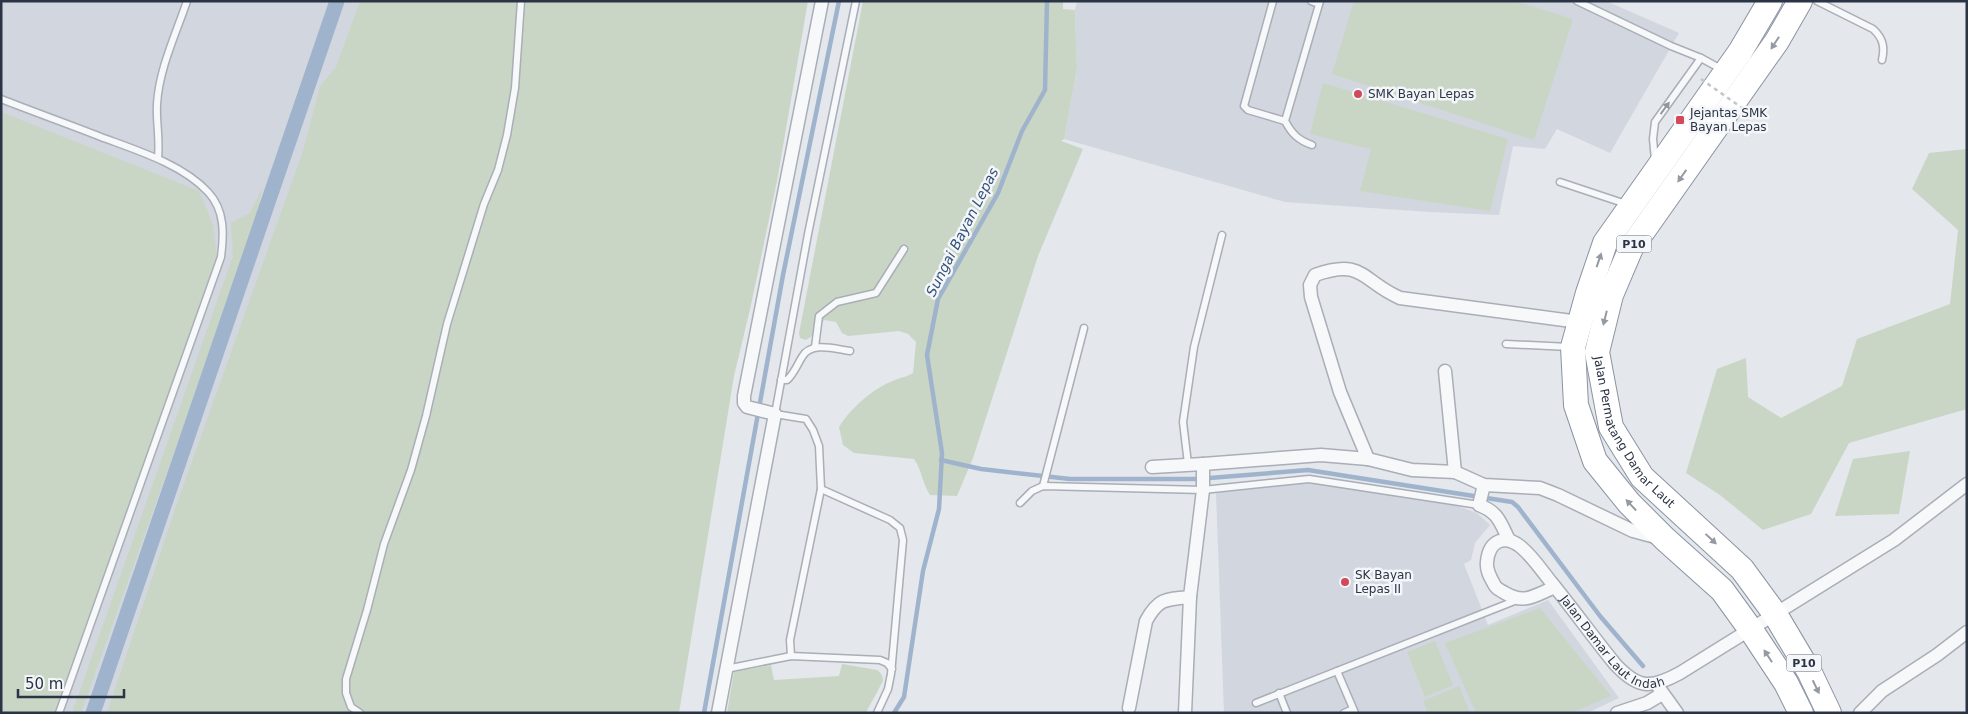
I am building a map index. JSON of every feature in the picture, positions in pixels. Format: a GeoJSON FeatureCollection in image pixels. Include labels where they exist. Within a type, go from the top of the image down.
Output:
{"type":"FeatureCollection","features":[{"type":"Feature","properties":{"kind":"highway","name":"P10"},"geometry":{"type":"LineString","coordinates":[[1770,1],[1726,73],[1604,243],[1573,348],[1576,405],[1595,461],[1629,503],[1665,540],[1722,590],[1786,683],[1801,713]]}},
{"type":"Feature","properties":{"kind":"highway","name":"Jalan Permatang Damar Laut"},"geometry":{"type":"LineString","coordinates":[[1800,1],[1777,41],[1631,248],[1610,296],[1597,352],[1611,427],[1642,476],[1742,569],[1774,614],[1810,673],[1829,713]]}},
{"type":"Feature","properties":{"kind":"street"},"geometry":{"type":"LineString","coordinates":[[718,713],[772,413],[746,407],[744,396],[822,1]]}},
{"type":"Feature","properties":{"kind":"street"},"geometry":{"type":"LineString","coordinates":[[1368,459],[1340,392],[1311,297],[1310,285],[1315,275],[1349,268],[1366,275],[1391,294],[1400,298],[1580,322]]}},
{"type":"Feature","properties":{"kind":"street"},"geometry":{"type":"LineString","coordinates":[[1445,371],[1455,472]]}},
{"type":"Feature","properties":{"kind":"street"},"geometry":{"type":"LineString","coordinates":[[1152,467],[1188,464],[1204,467],[1321,455],[1368,459],[1412,470],[1455,472],[1482,495],[1490,509],[1495,513],[1509,540],[1500,541],[1494,545],[1486,563],[1488,573],[1496,587],[1518,600]]}},
{"type":"Feature","properties":{"kind":"street"},"geometry":{"type":"LineString","coordinates":[[1185,713],[1190,597],[1204,467]]}},
{"type":"Feature","properties":{"kind":"street","name":"Jalan Damar Laut Indah"},"geometry":{"type":"LineString","coordinates":[[1509,540],[1529,555],[1622,673],[1641,684],[1659,689],[1680,673],[1894,540],[1967,484]]}},
{"type":"Feature","properties":{"kind":"street"},"geometry":{"type":"LineString","coordinates":[[1482,495],[1540,488],[1633,531],[1665,540]]}},
{"type":"Feature","properties":{"kind":"street","name":"Jalan Damar Laut Indah"},"geometry":{"type":"LineString","coordinates":[[1518,600],[1526,599],[1555,587]]}},
{"type":"Feature","properties":{"kind":"street"},"geometry":{"type":"LineString","coordinates":[[1129,708],[1146,621],[1152,610],[1166,599],[1190,597]]}},
{"type":"Feature","properties":{"kind":"street"},"geometry":{"type":"LineString","coordinates":[[1860,713],[1882,691],[1937,655],[1967,632]]}},
{"type":"Feature","properties":{"kind":"street"},"geometry":{"type":"LineString","coordinates":[[1617,713],[1647,703],[1659,689],[1677,713]]}},
{"type":"Feature","properties":{"kind":"lane"},"geometry":{"type":"LineString","coordinates":[[158,158],[160,139],[157,105],[162,74],[187,1]]}},
{"type":"Feature","properties":{"kind":"lane"},"geometry":{"type":"LineString","coordinates":[[360,713],[351,707],[346,693],[346,678],[367,610],[384,544],[411,470],[426,416],[447,324],[484,204],[498,170],[507,135],[515,88],[521,1]]}},
{"type":"Feature","properties":{"kind":"lane"},"geometry":{"type":"LineString","coordinates":[[791,656],[790,640],[821,489],[819,446],[813,430],[806,419],[772,413],[781,380],[808,234],[856,1]]}},
{"type":"Feature","properties":{"kind":"lane"},"geometry":{"type":"LineString","coordinates":[[1273,1],[1244,106],[1248,110],[1285,121]]}},
{"type":"Feature","properties":{"kind":"lane"},"geometry":{"type":"LineString","coordinates":[[1311,1],[1320,2],[1285,121],[1292,134],[1300,141],[1312,145]]}},
{"type":"Feature","properties":{"kind":"lane"},"geometry":{"type":"LineString","coordinates":[[1577,1],[1671,46],[1701,58],[1726,73]]}},
{"type":"Feature","properties":{"kind":"lane"},"geometry":{"type":"LineString","coordinates":[[1817,1],[1873,29],[1880,35],[1884,45],[1882,60]]}},
{"type":"Feature","properties":{"kind":"lane"},"geometry":{"type":"LineString","coordinates":[[1656,171],[1653,139],[1654,122],[1701,58]]}},
{"type":"Feature","properties":{"kind":"lane"},"geometry":{"type":"LineString","coordinates":[[1,99],[158,158],[195,181],[209,193],[219,210],[224,234],[221,257],[59,713]]}},
{"type":"Feature","properties":{"kind":"lane"},"geometry":{"type":"LineString","coordinates":[[1560,182],[1632,206]]}},
{"type":"Feature","properties":{"kind":"lane"},"geometry":{"type":"LineString","coordinates":[[1188,464],[1183,422],[1194,347],[1222,235]]}},
{"type":"Feature","properties":{"kind":"lane"},"geometry":{"type":"LineString","coordinates":[[815,347],[819,316],[837,302],[876,293],[904,249]]}},
{"type":"Feature","properties":{"kind":"lane"},"geometry":{"type":"LineString","coordinates":[[1043,486],[1084,328]]}},
{"type":"Feature","properties":{"kind":"lane"},"geometry":{"type":"LineString","coordinates":[[1506,344],[1573,348]]}},
{"type":"Feature","properties":{"kind":"lane"},"geometry":{"type":"LineString","coordinates":[[781,380],[787,380],[805,352],[815,347],[850,351]]}},
{"type":"Feature","properties":{"kind":"lane"},"geometry":{"type":"LineString","coordinates":[[1020,502],[1032,491],[1043,486],[1203,487],[1309,478],[1482,495]]}},
{"type":"Feature","properties":{"kind":"lane"},"geometry":{"type":"LineString","coordinates":[[821,489],[890,520],[900,528],[903,540],[892,668],[888,689],[877,713]]}},
{"type":"Feature","properties":{"kind":"lane"},"geometry":{"type":"LineString","coordinates":[[1256,703],[1518,600]]}},
{"type":"Feature","properties":{"kind":"lane"},"geometry":{"type":"LineString","coordinates":[[726,669],[791,656],[880,660],[892,668]]}},
{"type":"Feature","properties":{"kind":"lane"},"geometry":{"type":"LineString","coordinates":[[1337,671],[1354,711],[1344,713]]}},
{"type":"Feature","properties":{"kind":"lane"},"geometry":{"type":"LineString","coordinates":[[1279,694],[1287,713]]}},
{"type":"Feature","properties":{"kind":"path"},"geometry":{"type":"LineString","coordinates":[[1701,79],[1745,110]]}},
{"type":"Feature","properties":{"kind":"shaded area"},"geometry":{"type":"Polygon","coordinates":[[[1,1],[360,1],[250,315],[129,713],[1,713],[1,1]]]}},
{"type":"Feature","properties":{"kind":"shaded area","name":"SMK Bayan Lepas"},"geometry":{"type":"Polygon","coordinates":[[[1077,1],[1606,1],[1679,33],[1610,153],[1557,129],[1545,149],[1513,146],[1499,215],[1430,212],[1285,202],[1064,139],[1077,68],[1075,10],[1077,1]]]}},
{"type":"Feature","properties":{"kind":"shaded area","name":"SK Bayan Lepas II"},"geometry":{"type":"Polygon","coordinates":[[[1312,482],[1452,504],[1477,513],[1490,525],[1475,543],[1471,560],[1464,564],[1488,625],[1548,600],[1619,698],[1587,713],[1224,713],[1216,493],[1312,482]]]}},
{"type":"Feature","properties":{"kind":"green space"},"geometry":{"type":"Polygon","coordinates":[[[360,1],[808,1],[777,181],[734,376],[679,713],[107,713],[176,506],[303,151],[320,86],[336,67],[360,1]]]}},
{"type":"Feature","properties":{"kind":"green space"},"geometry":{"type":"Polygon","coordinates":[[[863,1],[1063,1],[1063,9],[1075,10],[1077,68],[1064,139],[1061,141],[1083,149],[1038,256],[973,458],[957,496],[930,495],[914,459],[854,453],[843,445],[839,427],[856,406],[879,388],[913,373],[916,342],[908,334],[899,331],[848,336],[842,333],[836,322],[824,320],[812,336],[806,340],[800,338],[799,333],[863,1]]]}},
{"type":"Feature","properties":{"kind":"green space"},"geometry":{"type":"Polygon","coordinates":[[[1354,1],[1515,1],[1573,19],[1534,140],[1332,74],[1354,1]]]}},
{"type":"Feature","properties":{"kind":"green space"},"geometry":{"type":"Polygon","coordinates":[[[1323,83],[1508,139],[1490,211],[1360,191],[1371,149],[1310,134],[1323,83]]]}},
{"type":"Feature","properties":{"kind":"green space"},"geometry":{"type":"Polygon","coordinates":[[[1,112],[199,191],[213,225],[217,258],[184,356],[55,713],[1,713],[1,112]]]}},
{"type":"Feature","properties":{"kind":"green space"},"geometry":{"type":"Polygon","coordinates":[[[1967,149],[1967,409],[1849,443],[1811,514],[1763,530],[1720,495],[1686,473],[1717,369],[1746,358],[1748,397],[1781,418],[1842,386],[1857,339],[1950,304],[1958,230],[1912,189],[1929,153],[1967,149]]]}},
{"type":"Feature","properties":{"kind":"green space"},"geometry":{"type":"Polygon","coordinates":[[[263,186],[253,231],[81,713],[72,713],[233,256],[231,223],[250,213],[263,186]]]}},
{"type":"Feature","properties":{"kind":"green space"},"geometry":{"type":"Polygon","coordinates":[[[1910,451],[1899,514],[1835,516],[1853,459],[1910,451]]]}},
{"type":"Feature","properties":{"kind":"green space"},"geometry":{"type":"Polygon","coordinates":[[[1540,608],[1611,696],[1571,713],[1476,713],[1445,643],[1540,608]]]}},
{"type":"Feature","properties":{"kind":"green space"},"geometry":{"type":"Polygon","coordinates":[[[1435,641],[1453,685],[1425,697],[1407,652],[1435,641]]]}},
{"type":"Feature","properties":{"kind":"green space"},"geometry":{"type":"Polygon","coordinates":[[[842,664],[877,670],[882,675],[883,680],[866,713],[727,713],[734,672],[771,665],[774,680],[839,676],[842,664]]]}},
{"type":"Feature","properties":{"kind":"green space"},"geometry":{"type":"Polygon","coordinates":[[[1459,686],[1470,713],[1428,713],[1423,701],[1459,686]]]}},
{"type":"Feature","properties":{"kind":"waterway"},"geometry":{"type":"LineString","coordinates":[[93,713],[337,1]]}},
{"type":"Feature","properties":{"kind":"waterway"},"geometry":{"type":"LineString","coordinates":[[704,713],[783,275],[839,1]]}},
{"type":"Feature","properties":{"kind":"waterway","name":"Sungai Bayan Lepas"},"geometry":{"type":"LineString","coordinates":[[894,713],[904,697],[923,571],[939,509],[942,453],[927,355],[938,299],[998,193],[1022,131],[1045,90],[1047,1]]}},
{"type":"Feature","properties":{"kind":"waterway"},"geometry":{"type":"LineString","coordinates":[[941,460],[981,469],[1070,479],[1197,479],[1308,470],[1512,502],[1518,507],[1600,616],[1643,666]]}},
{"type":"Feature","properties":{"kind":"place","name":"SMK Bayan Lepas"},"geometry":{"type":"Point","coordinates":[1358,94]}},
{"type":"Feature","properties":{"kind":"place","name":"Jejantas SMK Bayan Lepas"},"geometry":{"type":"Point","coordinates":[1680,120]}},
{"type":"Feature","properties":{"kind":"place","name":"SK Bayan Lepas II"},"geometry":{"type":"Point","coordinates":[1345,582]}}]}
